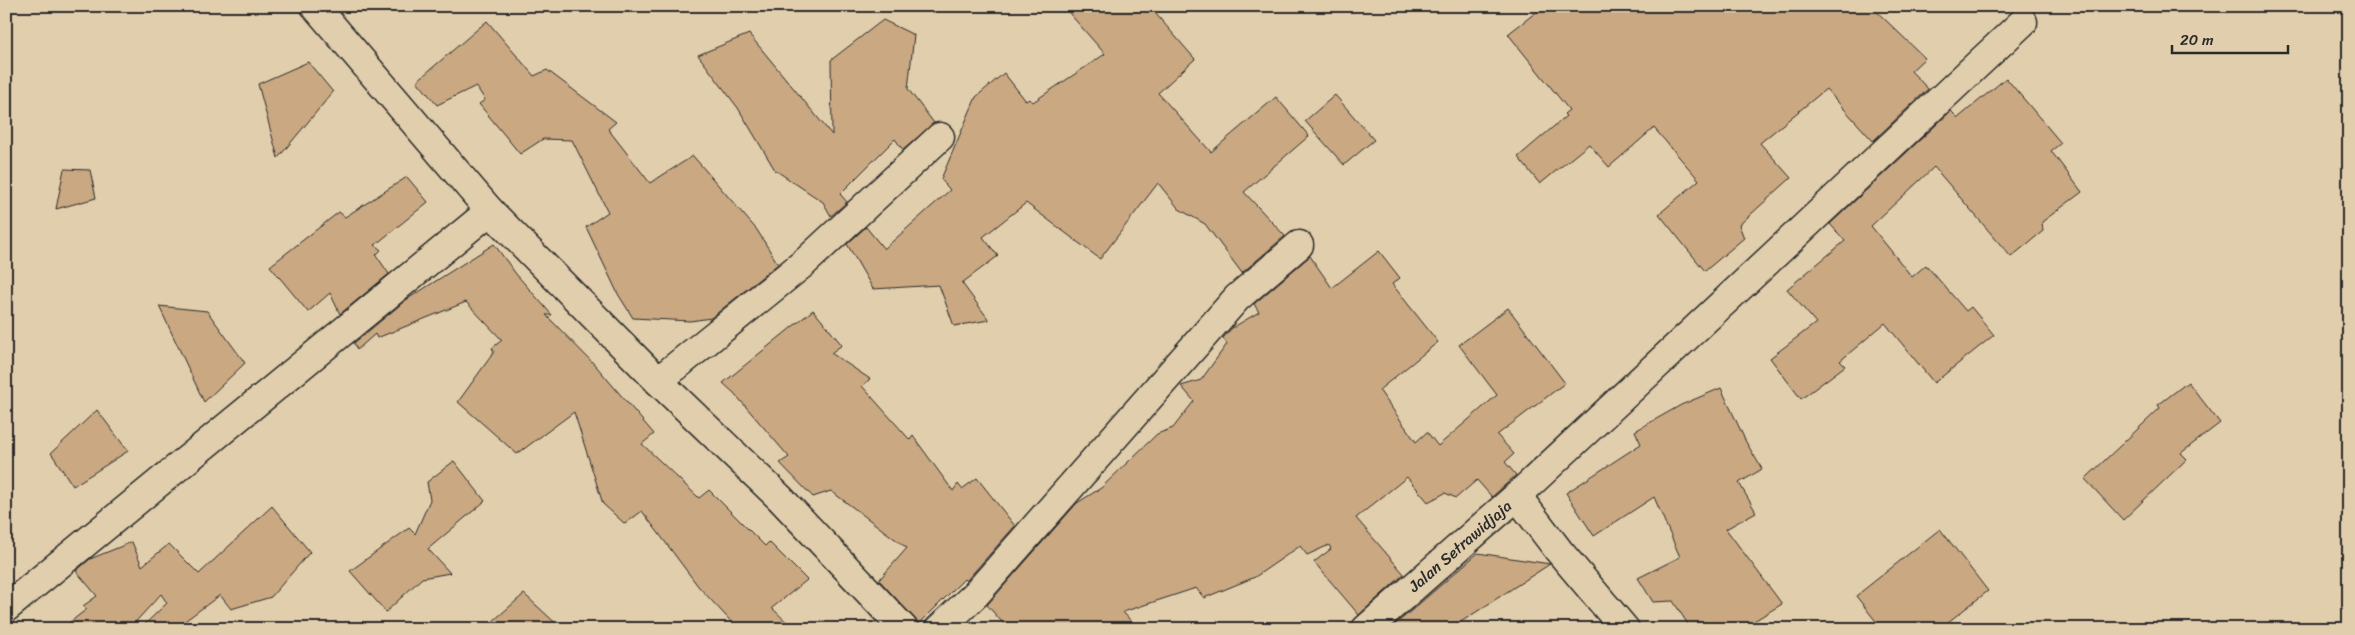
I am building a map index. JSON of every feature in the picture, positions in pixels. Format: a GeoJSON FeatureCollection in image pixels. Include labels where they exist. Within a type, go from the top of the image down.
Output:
{"type":"FeatureCollection","features":[{"type":"Feature","properties":{"kind":"street"},"geometry":{"type":"LineString","coordinates":[[315,6],[490,211],[658,381],[780,498],[904,629]]}},
{"type":"Feature","properties":{"kind":"street"},"geometry":{"type":"LineString","coordinates":[[1516,496],[2023,22]]}},
{"type":"Feature","properties":{"kind":"street"},"geometry":{"type":"LineString","coordinates":[[658,381],[805,262],[940,137]]}},
{"type":"Feature","properties":{"kind":"street"},"geometry":{"type":"LineString","coordinates":[[6,608],[490,211]]}},
{"type":"Feature","properties":{"kind":"street"},"geometry":{"type":"LineString","coordinates":[[939,629],[995,572],[1237,298],[1299,246]]}},
{"type":"Feature","properties":{"kind":"street","name":"Jalan Setrawidjaja"},"geometry":{"type":"LineString","coordinates":[[1366,629],[1516,496],[1559,551],[1625,629]]}},
{"type":"Feature","properties":{"kind":"building"},"geometry":{"type":"Polygon","coordinates":[[[1063,6],[1149,6],[1195,59],[1158,93],[1211,152],[1276,97],[1309,136],[1244,192],[1285,236],[1242,273],[1205,224],[1179,209],[1158,183],[1100,259],[1026,203],[983,237],[998,256],[962,283],[989,320],[954,326],[939,285],[873,289],[847,244],[866,227],[884,249],[950,190],[941,179],[976,97],[1004,73],[1026,101],[1029,99],[1033,102],[1105,54],[1063,6]]]}},
{"type":"Feature","properties":{"kind":"building"},"geometry":{"type":"Polygon","coordinates":[[[1544,6],[1871,6],[1925,58],[1911,71],[1928,89],[1873,141],[1826,89],[1760,143],[1791,178],[1739,225],[1744,238],[1705,271],[1659,214],[1699,180],[1654,128],[1609,167],[1589,144],[1540,184],[1518,157],[1566,116],[1564,114],[1569,110],[1508,34],[1544,6]]]}},
{"type":"Feature","properties":{"kind":"building"},"geometry":{"type":"Polygon","coordinates":[[[883,20],[914,35],[908,89],[934,123],[903,150],[895,139],[840,194],[847,202],[831,216],[823,202],[775,170],[738,108],[698,55],[749,34],[832,135],[831,60],[883,20]]]}},
{"type":"Feature","properties":{"kind":"building"},"geometry":{"type":"Polygon","coordinates":[[[487,21],[534,76],[547,70],[616,122],[608,129],[650,183],[693,156],[757,230],[778,264],[711,318],[690,321],[633,318],[618,294],[586,227],[608,212],[572,140],[543,139],[520,154],[479,104],[485,100],[476,86],[437,105],[417,81],[487,21]]]}},
{"type":"Feature","properties":{"kind":"building"},"geometry":{"type":"Polygon","coordinates":[[[308,62],[333,92],[278,158],[258,84],[308,62]]]}},
{"type":"Feature","properties":{"kind":"building"},"geometry":{"type":"Polygon","coordinates":[[[2006,78],[2061,143],[2051,151],[2082,192],[2042,222],[2043,231],[2011,257],[1934,167],[1871,226],[1912,277],[1926,265],[1966,311],[1971,307],[1994,335],[1934,383],[1885,323],[1840,361],[1845,366],[1801,399],[1770,358],[1816,323],[1787,289],[1845,241],[1830,224],[1951,111],[1958,118],[2006,78]]]}},
{"type":"Feature","properties":{"kind":"building"},"geometry":{"type":"Polygon","coordinates":[[[1335,95],[1374,140],[1344,165],[1305,121],[1335,95]]]}},
{"type":"Feature","properties":{"kind":"building"},"geometry":{"type":"Polygon","coordinates":[[[64,169],[90,170],[96,198],[56,209],[64,169]]]}},
{"type":"Feature","properties":{"kind":"building"},"geometry":{"type":"Polygon","coordinates":[[[407,177],[428,202],[375,245],[381,250],[376,255],[389,274],[340,314],[330,293],[308,312],[270,266],[339,212],[345,217],[407,177]]]}},
{"type":"Feature","properties":{"kind":"building"},"geometry":{"type":"Polygon","coordinates":[[[494,244],[516,274],[552,315],[546,315],[596,366],[654,434],[642,444],[699,498],[709,490],[765,546],[769,542],[807,580],[772,608],[794,629],[738,629],[698,586],[642,511],[625,524],[603,504],[574,412],[517,454],[458,402],[494,352],[492,348],[502,340],[466,302],[377,338],[375,334],[357,350],[354,343],[406,300],[494,244]]]}},
{"type":"Feature","properties":{"kind":"building"},"geometry":{"type":"Polygon","coordinates":[[[1379,251],[1400,278],[1392,284],[1438,342],[1379,390],[1416,442],[1427,432],[1438,446],[1497,395],[1459,345],[1508,308],[1565,383],[1497,435],[1514,454],[1505,462],[1516,475],[1492,497],[1477,480],[1456,498],[1445,493],[1428,502],[1407,477],[1356,518],[1404,574],[1359,615],[1314,562],[1331,549],[1329,545],[1307,555],[1300,546],[1255,577],[1204,598],[1196,588],[1123,612],[1138,629],[1008,629],[987,605],[1077,503],[1101,488],[1157,434],[1173,428],[1194,401],[1181,386],[1201,380],[1227,344],[1223,338],[1232,328],[1259,312],[1254,304],[1310,256],[1332,288],[1379,251]]]}},
{"type":"Feature","properties":{"kind":"building"},"geometry":{"type":"Polygon","coordinates":[[[159,306],[207,311],[245,363],[204,402],[159,306]]]}},
{"type":"Feature","properties":{"kind":"building"},"geometry":{"type":"Polygon","coordinates":[[[813,310],[842,345],[831,353],[870,379],[862,386],[910,440],[913,436],[953,491],[958,484],[962,489],[977,478],[1015,526],[966,581],[964,579],[919,624],[879,580],[907,548],[831,491],[813,497],[780,463],[789,457],[734,393],[723,383],[813,310]]]}},
{"type":"Feature","properties":{"kind":"building"},"geometry":{"type":"Polygon","coordinates":[[[2188,382],[2220,423],[2181,453],[2187,459],[2123,520],[2085,479],[2160,408],[2158,405],[2188,382]]]}},
{"type":"Feature","properties":{"kind":"building"},"geometry":{"type":"Polygon","coordinates":[[[1721,388],[1746,442],[1762,469],[1739,483],[1756,512],[1726,529],[1782,604],[1741,629],[1691,629],[1673,601],[1653,602],[1638,578],[1680,557],[1654,497],[1594,536],[1566,493],[1641,444],[1635,431],[1681,405],[1721,388]]]}},
{"type":"Feature","properties":{"kind":"building"},"geometry":{"type":"Polygon","coordinates":[[[97,410],[128,451],[73,486],[51,453],[97,410]]]}},
{"type":"Feature","properties":{"kind":"building"},"geometry":{"type":"Polygon","coordinates":[[[454,461],[485,501],[428,549],[450,573],[422,578],[386,612],[350,571],[409,528],[415,534],[430,500],[427,482],[454,461]]]}},
{"type":"Feature","properties":{"kind":"building"},"geometry":{"type":"Polygon","coordinates":[[[272,506],[310,552],[271,597],[231,609],[220,595],[174,629],[147,629],[144,625],[167,603],[161,594],[129,629],[61,629],[87,609],[83,606],[97,596],[76,571],[90,559],[132,542],[142,566],[169,544],[199,574],[272,506]]]}},
{"type":"Feature","properties":{"kind":"building"},"geometry":{"type":"Polygon","coordinates":[[[1940,529],[1988,591],[1939,629],[1882,629],[1856,596],[1940,529]]]}},
{"type":"Feature","properties":{"kind":"building"},"geometry":{"type":"Polygon","coordinates":[[[1478,553],[1550,564],[1450,629],[1390,629],[1478,553]]]}},
{"type":"Feature","properties":{"kind":"building"},"geometry":{"type":"Polygon","coordinates":[[[524,594],[562,629],[484,629],[524,594]]]}}]}
